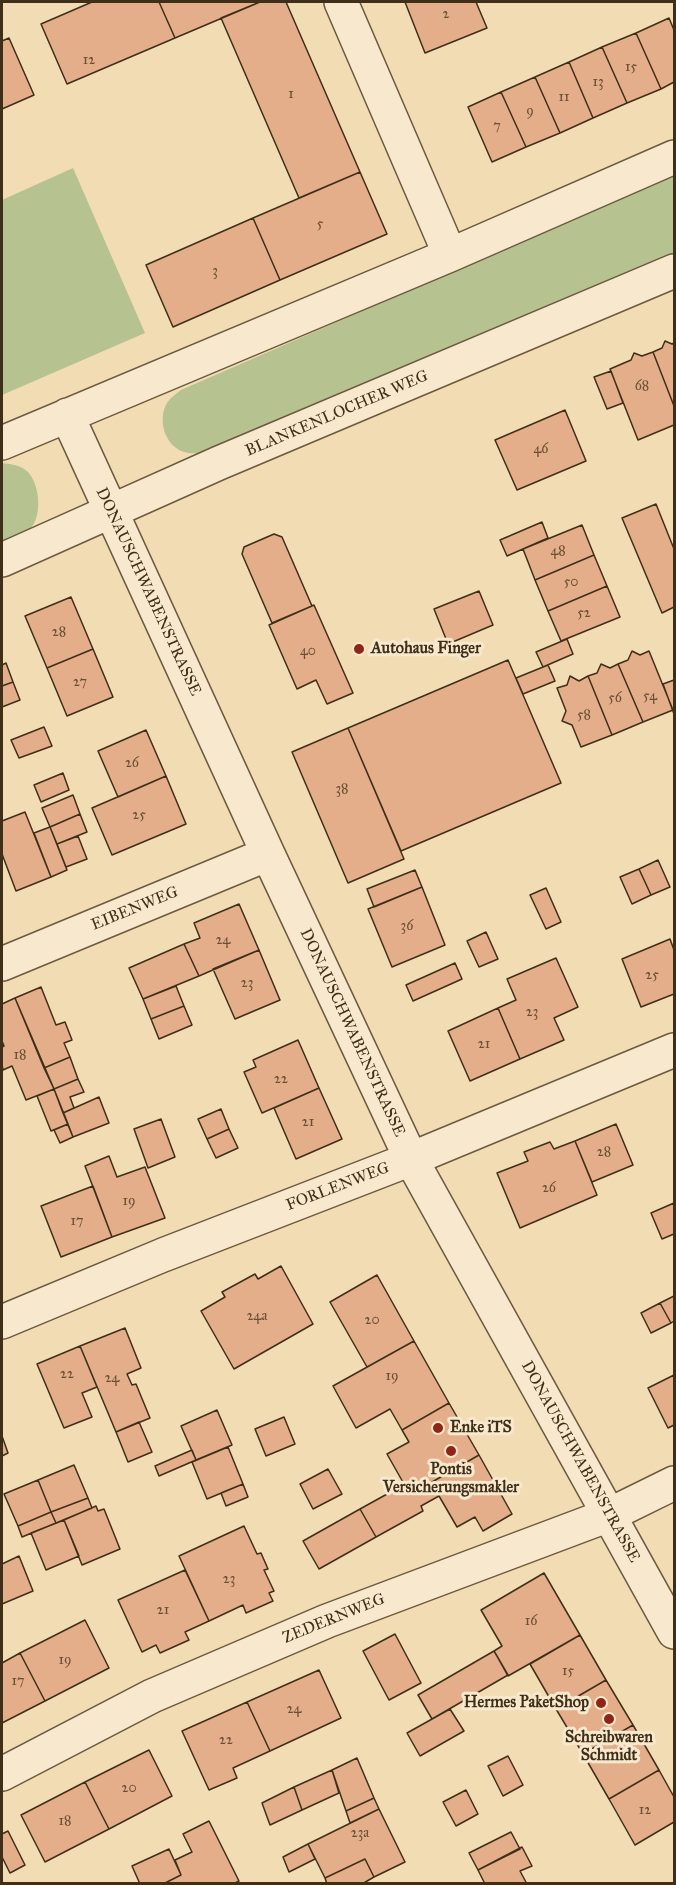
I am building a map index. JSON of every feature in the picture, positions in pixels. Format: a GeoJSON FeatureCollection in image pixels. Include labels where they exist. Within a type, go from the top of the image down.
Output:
{"type":"FeatureCollection","features":[{"type":"Feature","properties":{"kind":"street"},"geometry":{"type":"LineString","coordinates":[[341,2],[450,255]]}},
{"type":"Feature","properties":{"kind":"street"},"geometry":{"type":"LineString","coordinates":[[2,443],[450,255],[675,157]]}},
{"type":"Feature","properties":{"kind":"street","name":"BLANKENLOCHER WEG"},"geometry":{"type":"LineString","coordinates":[[2,560],[219,463],[675,272]]}},
{"type":"Feature","properties":{"kind":"street","name":"DONAUSCHWABENSTRASSE"},"geometry":{"type":"LineString","coordinates":[[67,415],[268,855],[411,1159],[675,1632]]}},
{"type":"Feature","properties":{"kind":"street","name":"EIBENWEG"},"geometry":{"type":"LineString","coordinates":[[2,964],[268,855]]}},
{"type":"Feature","properties":{"kind":"street","name":"FORLENWEG"},"geometry":{"type":"LineString","coordinates":[[2,1322],[163,1255],[411,1159],[675,1050]]}},
{"type":"Feature","properties":{"kind":"street","name":"ZEDERNWEG"},"geometry":{"type":"LineString","coordinates":[[2,1774],[152,1696],[327,1620],[609,1515],[675,1483]]}},
{"type":"Feature","properties":{"kind":"green space"},"geometry":{"type":"Polygon","coordinates":[[[73,168],[145,333],[2,395],[2,200],[73,168]]]}},
{"type":"Feature","properties":{"kind":"green space"},"geometry":{"type":"Polygon","coordinates":[[[674,175],[674,253],[203,453],[184,452],[177,449],[168,438],[163,424],[164,410],[170,399],[181,390],[674,175]]]}},
{"type":"Feature","properties":{"kind":"green space"},"geometry":{"type":"Polygon","coordinates":[[[2,463],[19,466],[32,477],[37,490],[38,512],[30,529],[2,546],[2,463]]]}},
{"type":"Feature","properties":{"kind":"building"},"geometry":{"type":"Polygon","coordinates":[[[92,2],[159,2],[175,38],[67,84],[41,24],[92,2]]]}},
{"type":"Feature","properties":{"kind":"building"},"geometry":{"type":"Polygon","coordinates":[[[159,2],[260,2],[175,38],[159,2]]]}},
{"type":"Feature","properties":{"kind":"building"},"geometry":{"type":"Polygon","coordinates":[[[260,2],[286,2],[360,172],[299,198],[221,18],[260,2]]]}},
{"type":"Feature","properties":{"kind":"building"},"geometry":{"type":"Polygon","coordinates":[[[405,2],[476,2],[487,28],[425,53],[405,2]]]}},
{"type":"Feature","properties":{"kind":"building"},"geometry":{"type":"Polygon","coordinates":[[[669,18],[674,30],[674,82],[661,89],[636,33],[669,18]]]}},
{"type":"Feature","properties":{"kind":"building"},"geometry":{"type":"Polygon","coordinates":[[[636,33],[661,89],[627,103],[602,47],[636,33]]]}},
{"type":"Feature","properties":{"kind":"building"},"geometry":{"type":"Polygon","coordinates":[[[9,38],[34,95],[2,109],[2,41],[9,38]]]}},
{"type":"Feature","properties":{"kind":"building"},"geometry":{"type":"Polygon","coordinates":[[[602,47],[627,103],[593,118],[569,62],[602,47]]]}},
{"type":"Feature","properties":{"kind":"building"},"geometry":{"type":"Polygon","coordinates":[[[569,62],[593,118],[560,133],[535,77],[569,62]]]}},
{"type":"Feature","properties":{"kind":"building"},"geometry":{"type":"Polygon","coordinates":[[[535,77],[560,133],[526,147],[501,92],[535,77]]]}},
{"type":"Feature","properties":{"kind":"building"},"geometry":{"type":"Polygon","coordinates":[[[501,92],[526,147],[492,162],[468,107],[501,92]]]}},
{"type":"Feature","properties":{"kind":"building"},"geometry":{"type":"Polygon","coordinates":[[[360,172],[387,234],[280,280],[253,218],[360,172]]]}},
{"type":"Feature","properties":{"kind":"building"},"geometry":{"type":"Polygon","coordinates":[[[253,218],[280,280],[173,327],[146,265],[253,218]]]}},
{"type":"Feature","properties":{"kind":"building"},"geometry":{"type":"Polygon","coordinates":[[[665,341],[674,343],[674,406],[653,352],[662,348],[665,341]]]}},
{"type":"Feature","properties":{"kind":"building"},"geometry":{"type":"Polygon","coordinates":[[[653,352],[674,406],[674,425],[638,440],[610,369],[631,360],[634,353],[642,356],[653,352]]]}},
{"type":"Feature","properties":{"kind":"building"},"geometry":{"type":"Polygon","coordinates":[[[611,371],[623,403],[607,409],[594,377],[611,371]]]}},
{"type":"Feature","properties":{"kind":"building"},"geometry":{"type":"Polygon","coordinates":[[[565,410],[586,461],[517,490],[495,440],[565,410]]]}},
{"type":"Feature","properties":{"kind":"building"},"geometry":{"type":"Polygon","coordinates":[[[656,504],[674,549],[674,607],[662,613],[622,518],[656,504]]]}},
{"type":"Feature","properties":{"kind":"building"},"geometry":{"type":"Polygon","coordinates":[[[542,522],[548,538],[507,556],[500,540],[542,522]]]}},
{"type":"Feature","properties":{"kind":"building"},"geometry":{"type":"Polygon","coordinates":[[[582,525],[594,555],[535,580],[523,549],[582,525]]]}},
{"type":"Feature","properties":{"kind":"building"},"geometry":{"type":"Polygon","coordinates":[[[274,534],[282,537],[312,606],[272,623],[242,554],[244,547],[274,534]]]}},
{"type":"Feature","properties":{"kind":"building"},"geometry":{"type":"Polygon","coordinates":[[[594,555],[607,586],[548,611],[535,580],[594,555]]]}},
{"type":"Feature","properties":{"kind":"building"},"geometry":{"type":"Polygon","coordinates":[[[607,586],[620,617],[561,641],[548,611],[607,586]]]}},
{"type":"Feature","properties":{"kind":"building"},"geometry":{"type":"Polygon","coordinates":[[[479,591],[493,625],[448,644],[434,609],[479,591]]]}},
{"type":"Feature","properties":{"kind":"building"},"geometry":{"type":"Polygon","coordinates":[[[71,597],[93,649],[47,668],[25,616],[71,597]]]}},
{"type":"Feature","properties":{"kind":"building"},"geometry":{"type":"Polygon","coordinates":[[[314,605],[353,693],[327,704],[316,680],[297,689],[269,625],[314,605]]]}},
{"type":"Feature","properties":{"kind":"building"},"geometry":{"type":"Polygon","coordinates":[[[567,639],[573,654],[543,667],[536,652],[567,639]]]}},
{"type":"Feature","properties":{"kind":"building"},"geometry":{"type":"Polygon","coordinates":[[[93,649],[113,697],[67,716],[47,668],[93,649]]]}},
{"type":"Feature","properties":{"kind":"building"},"geometry":{"type":"Polygon","coordinates":[[[632,651],[640,655],[649,651],[673,710],[643,722],[618,664],[628,660],[632,651]]]}},
{"type":"Feature","properties":{"kind":"building"},"geometry":{"type":"Polygon","coordinates":[[[508,660],[561,783],[401,851],[348,728],[508,660]]]}},
{"type":"Feature","properties":{"kind":"building"},"geometry":{"type":"Polygon","coordinates":[[[6,663],[13,682],[2,686],[2,665],[6,663]]]}},
{"type":"Feature","properties":{"kind":"building"},"geometry":{"type":"Polygon","coordinates":[[[601,664],[610,668],[618,664],[643,722],[612,735],[588,676],[597,673],[601,664]]]}},
{"type":"Feature","properties":{"kind":"building"},"geometry":{"type":"Polygon","coordinates":[[[548,665],[555,681],[523,694],[516,678],[548,665]]]}},
{"type":"Feature","properties":{"kind":"building"},"geometry":{"type":"Polygon","coordinates":[[[570,676],[579,681],[588,676],[612,735],[581,747],[572,725],[562,721],[566,711],[557,688],[567,685],[570,676]]]}},
{"type":"Feature","properties":{"kind":"building"},"geometry":{"type":"Polygon","coordinates":[[[674,680],[674,714],[663,684],[674,680]]]}},
{"type":"Feature","properties":{"kind":"building"},"geometry":{"type":"Polygon","coordinates":[[[13,682],[20,700],[2,707],[2,686],[13,682]]]}},
{"type":"Feature","properties":{"kind":"building"},"geometry":{"type":"Polygon","coordinates":[[[44,727],[52,746],[19,758],[11,740],[44,727]]]}},
{"type":"Feature","properties":{"kind":"building"},"geometry":{"type":"Polygon","coordinates":[[[348,728],[404,859],[348,883],[292,752],[348,728]]]}},
{"type":"Feature","properties":{"kind":"building"},"geometry":{"type":"Polygon","coordinates":[[[146,730],[166,776],[118,797],[98,751],[146,730]]]}},
{"type":"Feature","properties":{"kind":"building"},"geometry":{"type":"Polygon","coordinates":[[[63,773],[69,790],[41,802],[34,785],[63,773]]]}},
{"type":"Feature","properties":{"kind":"building"},"geometry":{"type":"Polygon","coordinates":[[[166,776],[186,824],[112,855],[92,808],[166,776]]]}},
{"type":"Feature","properties":{"kind":"building"},"geometry":{"type":"Polygon","coordinates":[[[73,795],[80,814],[50,827],[42,808],[73,795]]]}},
{"type":"Feature","properties":{"kind":"building"},"geometry":{"type":"Polygon","coordinates":[[[25,812],[51,877],[16,891],[2,854],[2,821],[25,812]]]}},
{"type":"Feature","properties":{"kind":"building"},"geometry":{"type":"Polygon","coordinates":[[[80,814],[87,832],[57,844],[50,827],[80,814]]]}},
{"type":"Feature","properties":{"kind":"building"},"geometry":{"type":"Polygon","coordinates":[[[50,827],[67,870],[51,877],[34,833],[50,827]]]}},
{"type":"Feature","properties":{"kind":"building"},"geometry":{"type":"Polygon","coordinates":[[[78,836],[87,859],[66,867],[57,844],[78,836]]]}},
{"type":"Feature","properties":{"kind":"building"},"geometry":{"type":"Polygon","coordinates":[[[658,860],[670,887],[651,895],[639,869],[658,860]]]}},
{"type":"Feature","properties":{"kind":"building"},"geometry":{"type":"Polygon","coordinates":[[[639,869],[651,895],[632,904],[620,877],[639,869]]]}},
{"type":"Feature","properties":{"kind":"building"},"geometry":{"type":"Polygon","coordinates":[[[415,870],[422,887],[374,907],[367,889],[415,870]]]}},
{"type":"Feature","properties":{"kind":"building"},"geometry":{"type":"Polygon","coordinates":[[[422,887],[445,945],[392,967],[368,909],[422,887]]]}},
{"type":"Feature","properties":{"kind":"building"},"geometry":{"type":"Polygon","coordinates":[[[546,888],[561,922],[546,929],[530,895],[546,888]]]}},
{"type":"Feature","properties":{"kind":"building"},"geometry":{"type":"Polygon","coordinates":[[[239,904],[259,950],[199,976],[184,944],[200,938],[194,923],[239,904]]]}},
{"type":"Feature","properties":{"kind":"building"},"geometry":{"type":"Polygon","coordinates":[[[486,932],[498,959],[479,967],[467,941],[486,932]]]}},
{"type":"Feature","properties":{"kind":"building"},"geometry":{"type":"Polygon","coordinates":[[[670,939],[674,950],[674,994],[641,1007],[622,959],[670,939]]]}},
{"type":"Feature","properties":{"kind":"building"},"geometry":{"type":"Polygon","coordinates":[[[184,944],[199,976],[143,999],[129,968],[184,944]]]}},
{"type":"Feature","properties":{"kind":"building"},"geometry":{"type":"Polygon","coordinates":[[[259,950],[280,1000],[235,1019],[213,969],[259,950]]]}},
{"type":"Feature","properties":{"kind":"building"},"geometry":{"type":"Polygon","coordinates":[[[556,958],[578,1007],[554,1018],[564,1040],[520,1059],[498,1008],[516,1000],[507,979],[556,958]]]}},
{"type":"Feature","properties":{"kind":"building"},"geometry":{"type":"Polygon","coordinates":[[[455,963],[462,979],[413,1001],[406,985],[455,963]]]}},
{"type":"Feature","properties":{"kind":"building"},"geometry":{"type":"Polygon","coordinates":[[[176,986],[184,1006],[151,1019],[143,999],[176,986]]]}},
{"type":"Feature","properties":{"kind":"building"},"geometry":{"type":"Polygon","coordinates":[[[41,987],[56,1025],[65,1022],[72,1040],[64,1043],[70,1057],[44,1068],[15,998],[41,987]]]}},
{"type":"Feature","properties":{"kind":"building"},"geometry":{"type":"Polygon","coordinates":[[[15,998],[54,1089],[26,1100],[12,1066],[3,1070],[2,1065],[2,1047],[4,1046],[2,1004],[15,998]]]}},
{"type":"Feature","properties":{"kind":"building"},"geometry":{"type":"Polygon","coordinates":[[[184,1006],[192,1025],[159,1039],[151,1019],[184,1006]]]}},
{"type":"Feature","properties":{"kind":"building"},"geometry":{"type":"Polygon","coordinates":[[[498,1008],[520,1059],[470,1081],[448,1031],[498,1008]]]}},
{"type":"Feature","properties":{"kind":"building"},"geometry":{"type":"Polygon","coordinates":[[[298,1040],[319,1088],[262,1113],[244,1072],[256,1067],[253,1060],[298,1040]]]}},
{"type":"Feature","properties":{"kind":"building"},"geometry":{"type":"Polygon","coordinates":[[[70,1057],[78,1079],[54,1089],[44,1068],[70,1057]]]}},
{"type":"Feature","properties":{"kind":"building"},"geometry":{"type":"Polygon","coordinates":[[[78,1079],[84,1092],[70,1097],[74,1108],[63,1113],[54,1089],[78,1079]]]}},
{"type":"Feature","properties":{"kind":"building"},"geometry":{"type":"Polygon","coordinates":[[[319,1088],[342,1139],[296,1159],[274,1108],[319,1088]]]}},
{"type":"Feature","properties":{"kind":"building"},"geometry":{"type":"Polygon","coordinates":[[[54,1089],[68,1124],[51,1131],[37,1096],[54,1089]]]}},
{"type":"Feature","properties":{"kind":"building"},"geometry":{"type":"Polygon","coordinates":[[[99,1097],[109,1123],[73,1137],[63,1113],[99,1097]]]}},
{"type":"Feature","properties":{"kind":"building"},"geometry":{"type":"Polygon","coordinates":[[[221,1109],[229,1129],[207,1139],[198,1119],[221,1109]]]}},
{"type":"Feature","properties":{"kind":"building"},"geometry":{"type":"Polygon","coordinates":[[[161,1119],[175,1157],[148,1168],[134,1129],[161,1119]]]}},
{"type":"Feature","properties":{"kind":"building"},"geometry":{"type":"Polygon","coordinates":[[[68,1124],[73,1137],[60,1143],[54,1130],[68,1124]]]}},
{"type":"Feature","properties":{"kind":"building"},"geometry":{"type":"Polygon","coordinates":[[[616,1124],[633,1165],[592,1182],[575,1141],[616,1124]]]}},
{"type":"Feature","properties":{"kind":"building"},"geometry":{"type":"Polygon","coordinates":[[[229,1129],[238,1148],[216,1158],[207,1139],[229,1129]]]}},
{"type":"Feature","properties":{"kind":"building"},"geometry":{"type":"Polygon","coordinates":[[[575,1141],[597,1195],[520,1228],[497,1173],[528,1161],[524,1152],[550,1142],[554,1149],[575,1141]]]}},
{"type":"Feature","properties":{"kind":"building"},"geometry":{"type":"Polygon","coordinates":[[[109,1156],[117,1177],[145,1167],[165,1218],[112,1237],[85,1166],[109,1156]]]}},
{"type":"Feature","properties":{"kind":"building"},"geometry":{"type":"Polygon","coordinates":[[[93,1186],[112,1237],[61,1257],[41,1206],[93,1186]]]}},
{"type":"Feature","properties":{"kind":"building"},"geometry":{"type":"Polygon","coordinates":[[[674,1203],[674,1234],[662,1239],[651,1213],[674,1203]]]}},
{"type":"Feature","properties":{"kind":"building"},"geometry":{"type":"Polygon","coordinates":[[[281,1266],[313,1324],[234,1369],[201,1311],[225,1297],[222,1292],[255,1274],[258,1279],[281,1266]]]}},
{"type":"Feature","properties":{"kind":"building"},"geometry":{"type":"Polygon","coordinates":[[[377,1275],[414,1341],[367,1367],[330,1302],[377,1275]]]}},
{"type":"Feature","properties":{"kind":"building"},"geometry":{"type":"Polygon","coordinates":[[[674,1296],[674,1321],[671,1323],[660,1303],[674,1296]]]}},
{"type":"Feature","properties":{"kind":"building"},"geometry":{"type":"Polygon","coordinates":[[[660,1303],[671,1323],[651,1333],[641,1313],[660,1303]]]}},
{"type":"Feature","properties":{"kind":"building"},"geometry":{"type":"Polygon","coordinates":[[[125,1328],[141,1368],[127,1374],[132,1385],[136,1384],[150,1418],[116,1432],[80,1346],[125,1328]]]}},
{"type":"Feature","properties":{"kind":"building"},"geometry":{"type":"Polygon","coordinates":[[[414,1341],[449,1403],[402,1430],[390,1409],[356,1428],[333,1386],[414,1341]]]}},
{"type":"Feature","properties":{"kind":"building"},"geometry":{"type":"Polygon","coordinates":[[[80,1346],[97,1387],[82,1393],[92,1417],[64,1428],[37,1364],[80,1346]]]}},
{"type":"Feature","properties":{"kind":"building"},"geometry":{"type":"Polygon","coordinates":[[[674,1375],[674,1425],[668,1428],[648,1388],[674,1375]]]}},
{"type":"Feature","properties":{"kind":"building"},"geometry":{"type":"Polygon","coordinates":[[[449,1403],[479,1455],[413,1493],[407,1483],[404,1484],[387,1454],[409,1442],[402,1430],[449,1403]]]}},
{"type":"Feature","properties":{"kind":"building"},"geometry":{"type":"Polygon","coordinates":[[[217,1410],[232,1445],[196,1460],[181,1426],[217,1410]]]}},
{"type":"Feature","properties":{"kind":"building"},"geometry":{"type":"Polygon","coordinates":[[[284,1417],[295,1444],[266,1456],[255,1429],[284,1417]]]}},
{"type":"Feature","properties":{"kind":"building"},"geometry":{"type":"Polygon","coordinates":[[[139,1422],[152,1452],[128,1462],[116,1432],[139,1422]]]}},
{"type":"Feature","properties":{"kind":"building"},"geometry":{"type":"Polygon","coordinates":[[[2,1436],[8,1453],[2,1456],[2,1436]]]}},
{"type":"Feature","properties":{"kind":"building"},"geometry":{"type":"Polygon","coordinates":[[[228,1447],[243,1484],[207,1499],[192,1462],[228,1447]]]}},
{"type":"Feature","properties":{"kind":"building"},"geometry":{"type":"Polygon","coordinates":[[[192,1450],[196,1460],[159,1476],[155,1466],[192,1450]]]}},
{"type":"Feature","properties":{"kind":"building"},"geometry":{"type":"Polygon","coordinates":[[[479,1455],[512,1514],[483,1531],[475,1517],[457,1527],[439,1496],[421,1506],[423,1511],[376,1537],[360,1509],[407,1483],[413,1493],[479,1455]]]}},
{"type":"Feature","properties":{"kind":"building"},"geometry":{"type":"Polygon","coordinates":[[[74,1465],[88,1498],[51,1512],[38,1480],[74,1465]]]}},
{"type":"Feature","properties":{"kind":"building"},"geometry":{"type":"Polygon","coordinates":[[[328,1469],[342,1494],[313,1509],[300,1484],[328,1469]]]}},
{"type":"Feature","properties":{"kind":"building"},"geometry":{"type":"Polygon","coordinates":[[[38,1480],[51,1512],[18,1526],[4,1494],[38,1480]]]}},
{"type":"Feature","properties":{"kind":"building"},"geometry":{"type":"Polygon","coordinates":[[[243,1484],[248,1497],[226,1506],[221,1493],[243,1484]]]}},
{"type":"Feature","properties":{"kind":"building"},"geometry":{"type":"Polygon","coordinates":[[[88,1498],[92,1508],[56,1523],[51,1512],[88,1498]]]}},
{"type":"Feature","properties":{"kind":"building"},"geometry":{"type":"Polygon","coordinates":[[[96,1506],[98,1511],[104,1509],[120,1549],[82,1565],[64,1520],[96,1506]]]}},
{"type":"Feature","properties":{"kind":"building"},"geometry":{"type":"Polygon","coordinates":[[[360,1509],[376,1537],[319,1569],[303,1541],[360,1509]]]}},
{"type":"Feature","properties":{"kind":"building"},"geometry":{"type":"Polygon","coordinates":[[[51,1512],[56,1523],[22,1537],[18,1526],[51,1512]]]}},
{"type":"Feature","properties":{"kind":"building"},"geometry":{"type":"Polygon","coordinates":[[[64,1520],[79,1556],[46,1570],[31,1533],[64,1520]]]}},
{"type":"Feature","properties":{"kind":"building"},"geometry":{"type":"Polygon","coordinates":[[[244,1526],[257,1554],[261,1553],[268,1569],[264,1570],[274,1591],[269,1593],[273,1601],[246,1613],[243,1605],[209,1621],[179,1556],[244,1526]]]}},
{"type":"Feature","properties":{"kind":"building"},"geometry":{"type":"Polygon","coordinates":[[[19,1556],[33,1591],[2,1604],[2,1564],[19,1556]]]}},
{"type":"Feature","properties":{"kind":"building"},"geometry":{"type":"Polygon","coordinates":[[[185,1570],[209,1621],[185,1632],[189,1640],[160,1653],[156,1645],[142,1652],[118,1600],[185,1570]]]}},
{"type":"Feature","properties":{"kind":"building"},"geometry":{"type":"Polygon","coordinates":[[[544,1573],[580,1635],[508,1676],[494,1651],[502,1646],[481,1610],[544,1573]]]}},
{"type":"Feature","properties":{"kind":"building"},"geometry":{"type":"Polygon","coordinates":[[[85,1620],[109,1668],[45,1701],[20,1653],[85,1620]]]}},
{"type":"Feature","properties":{"kind":"building"},"geometry":{"type":"Polygon","coordinates":[[[395,1634],[421,1683],[389,1700],[363,1651],[395,1634]]]}},
{"type":"Feature","properties":{"kind":"building"},"geometry":{"type":"Polygon","coordinates":[[[580,1635],[606,1680],[556,1709],[530,1664],[580,1635]]]}},
{"type":"Feature","properties":{"kind":"building"},"geometry":{"type":"Polygon","coordinates":[[[494,1651],[508,1675],[432,1719],[418,1695],[494,1651]]]}},
{"type":"Feature","properties":{"kind":"building"},"geometry":{"type":"Polygon","coordinates":[[[20,1653],[45,1701],[2,1723],[2,1663],[20,1653]]]}},
{"type":"Feature","properties":{"kind":"building"},"geometry":{"type":"Polygon","coordinates":[[[319,1670],[341,1718],[270,1751],[247,1702],[319,1670]]]}},
{"type":"Feature","properties":{"kind":"building"},"geometry":{"type":"Polygon","coordinates":[[[606,1680],[633,1725],[583,1754],[556,1709],[606,1680]]]}},
{"type":"Feature","properties":{"kind":"building"},"geometry":{"type":"Polygon","coordinates":[[[247,1702],[270,1751],[233,1768],[237,1778],[209,1790],[182,1731],[247,1702]]]}},
{"type":"Feature","properties":{"kind":"building"},"geometry":{"type":"Polygon","coordinates":[[[450,1709],[464,1731],[420,1756],[407,1733],[450,1709]]]}},
{"type":"Feature","properties":{"kind":"building"},"geometry":{"type":"Polygon","coordinates":[[[633,1725],[659,1770],[609,1799],[583,1754],[633,1725]]]}},
{"type":"Feature","properties":{"kind":"building"},"geometry":{"type":"Polygon","coordinates":[[[149,1750],[172,1796],[109,1829],[85,1782],[149,1750]]]}},
{"type":"Feature","properties":{"kind":"building"},"geometry":{"type":"Polygon","coordinates":[[[508,1756],[523,1785],[503,1796],[488,1766],[508,1756]]]}},
{"type":"Feature","properties":{"kind":"building"},"geometry":{"type":"Polygon","coordinates":[[[357,1758],[374,1798],[346,1811],[332,1770],[357,1758]]]}},
{"type":"Feature","properties":{"kind":"building"},"geometry":{"type":"Polygon","coordinates":[[[332,1770],[339,1793],[302,1810],[294,1787],[332,1770]]]}},
{"type":"Feature","properties":{"kind":"building"},"geometry":{"type":"Polygon","coordinates":[[[659,1770],[674,1797],[674,1822],[635,1845],[609,1799],[659,1770]]]}},
{"type":"Feature","properties":{"kind":"building"},"geometry":{"type":"Polygon","coordinates":[[[85,1782],[109,1829],[45,1862],[21,1815],[85,1782]]]}},
{"type":"Feature","properties":{"kind":"building"},"geometry":{"type":"Polygon","coordinates":[[[294,1787],[302,1810],[270,1825],[262,1803],[294,1787]]]}},
{"type":"Feature","properties":{"kind":"building"},"geometry":{"type":"Polygon","coordinates":[[[466,1790],[478,1814],[456,1826],[443,1802],[466,1790]]]}},
{"type":"Feature","properties":{"kind":"building"},"geometry":{"type":"Polygon","coordinates":[[[374,1798],[379,1809],[350,1823],[346,1811],[374,1798]]]}},
{"type":"Feature","properties":{"kind":"building"},"geometry":{"type":"Polygon","coordinates":[[[379,1809],[405,1862],[374,1877],[365,1859],[325,1878],[308,1844],[379,1809]]]}},
{"type":"Feature","properties":{"kind":"building"},"geometry":{"type":"Polygon","coordinates":[[[209,1821],[239,1881],[233,1884],[163,1884],[181,1875],[175,1860],[192,1852],[183,1834],[209,1821]]]}},
{"type":"Feature","properties":{"kind":"building"},"geometry":{"type":"Polygon","coordinates":[[[8,1831],[25,1865],[10,1873],[2,1857],[2,1834],[8,1831]]]}},
{"type":"Feature","properties":{"kind":"building"},"geometry":{"type":"Polygon","coordinates":[[[511,1832],[520,1849],[478,1870],[469,1853],[511,1832]]]}},
{"type":"Feature","properties":{"kind":"building"},"geometry":{"type":"Polygon","coordinates":[[[308,1844],[315,1859],[289,1872],[283,1857],[308,1844]]]}},
{"type":"Feature","properties":{"kind":"building"},"geometry":{"type":"Polygon","coordinates":[[[522,1847],[532,1866],[520,1871],[527,1884],[485,1884],[478,1870],[522,1847]]]}},
{"type":"Feature","properties":{"kind":"building"},"geometry":{"type":"Polygon","coordinates":[[[169,1849],[181,1875],[163,1884],[140,1884],[132,1866],[169,1849]]]}},
{"type":"Feature","properties":{"kind":"building"},"geometry":{"type":"Polygon","coordinates":[[[365,1859],[374,1877],[362,1884],[327,1884],[325,1878],[365,1859]]]}},
{"type":"Feature","properties":{"kind":"place","name":"Autohaus Finger"},"geometry":{"type":"Point","coordinates":[359,649]}},
{"type":"Feature","properties":{"kind":"place","name":"Enke iTS"},"geometry":{"type":"Point","coordinates":[438,1428]}},
{"type":"Feature","properties":{"kind":"place","name":"Pontis Versicherungsmakler"},"geometry":{"type":"Point","coordinates":[451,1451]}},
{"type":"Feature","properties":{"kind":"place","name":"Hermes PaketShop"},"geometry":{"type":"Point","coordinates":[601,1703]}},
{"type":"Feature","properties":{"kind":"place","name":"Schreibwaren Schmidt"},"geometry":{"type":"Point","coordinates":[609,1719]}}]}
